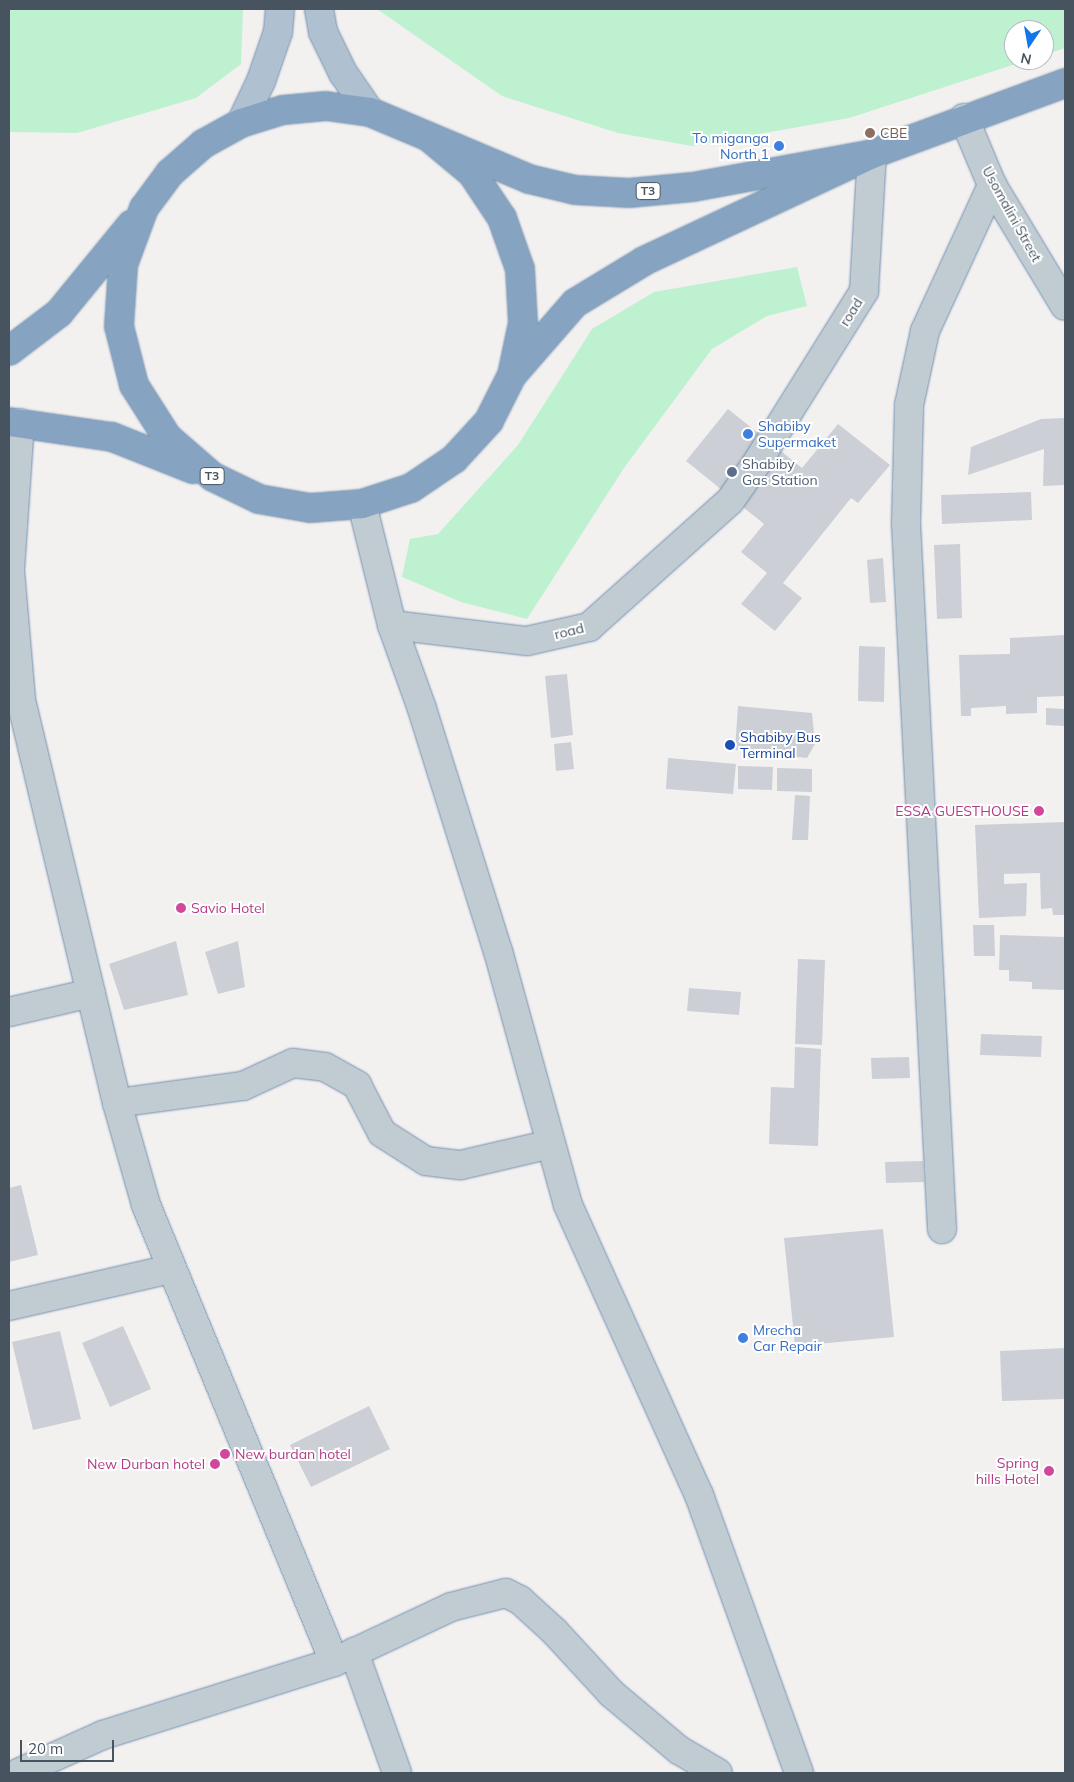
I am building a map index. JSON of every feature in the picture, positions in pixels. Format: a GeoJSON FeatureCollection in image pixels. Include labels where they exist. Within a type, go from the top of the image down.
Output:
{"type":"FeatureCollection","features":[{"type":"Feature","properties":{"kind":"highway","name":"T3"},"geometry":{"type":"LineString","coordinates":[[14,422],[112,437],[268,500],[310,508],[362,504],[411,488],[454,459],[489,421],[512,375],[575,303],[629,270],[872,154],[964,118],[1065,84]]}},
{"type":"Feature","properties":{"kind":"highway","name":"T3"},"geometry":{"type":"LineString","coordinates":[[9,351],[59,313],[170,173],[202,144],[241,123],[283,110],[326,106],[370,112],[528,179],[575,190],[629,193],[693,186],[872,154]]}},
{"type":"Feature","properties":{"kind":"highway","name":"T3"},"geometry":{"type":"LineString","coordinates":[[430,138],[472,173],[502,218],[520,269],[523,323],[512,375]]}},
{"type":"Feature","properties":{"kind":"highway","name":"T3"},"geometry":{"type":"LineString","coordinates":[[144,208],[123,265],[120,326],[134,385],[167,437],[213,477]]}},
{"type":"Feature","properties":{"kind":"main road"},"geometry":{"type":"LineString","coordinates":[[241,123],[261,81],[278,32],[280,9]]}},
{"type":"Feature","properties":{"kind":"main road"},"geometry":{"type":"LineString","coordinates":[[319,9],[327,40],[343,72],[370,112]]}},
{"type":"Feature","properties":{"kind":"street","name":"Usomalini Street"},"geometry":{"type":"LineString","coordinates":[[964,118],[992,184],[1065,306]]}},
{"type":"Feature","properties":{"kind":"street","name":"road"},"geometry":{"type":"LineString","coordinates":[[392,625],[527,641],[589,627],[730,501],[781,424],[864,291],[872,154]]}},
{"type":"Feature","properties":{"kind":"street"},"geometry":{"type":"LineString","coordinates":[[942,1229],[906,523],[909,405],[925,330],[992,184]]}},
{"type":"Feature","properties":{"kind":"street"},"geometry":{"type":"LineString","coordinates":[[14,422],[10,571],[15,702],[91,994],[117,1103],[146,1205],[171,1269],[397,1773]]}},
{"type":"Feature","properties":{"kind":"street"},"geometry":{"type":"LineString","coordinates":[[362,504],[392,625],[422,709],[498,950],[568,1205],[699,1495],[799,1773]]}},
{"type":"Feature","properties":{"kind":"street"},"geometry":{"type":"LineString","coordinates":[[9,1012],[91,994]]}},
{"type":"Feature","properties":{"kind":"street"},"geometry":{"type":"LineString","coordinates":[[117,1103],[243,1086],[292,1063],[325,1066],[357,1085],[382,1133],[426,1161],[461,1165],[552,1144]]}},
{"type":"Feature","properties":{"kind":"street"},"geometry":{"type":"LineString","coordinates":[[9,1306],[171,1269]]}},
{"type":"Feature","properties":{"kind":"street"},"geometry":{"type":"LineString","coordinates":[[18,1773],[102,1735],[344,1657],[450,1607],[506,1593],[520,1600],[555,1632],[611,1693],[679,1750],[718,1773]]}},
{"type":"Feature","properties":{"kind":"green space"},"geometry":{"type":"Polygon","coordinates":[[[9,9],[243,9],[241,64],[196,98],[77,133],[9,132],[9,9]]]}},
{"type":"Feature","properties":{"kind":"green space"},"geometry":{"type":"Polygon","coordinates":[[[377,9],[1065,9],[1065,48],[1054,52],[1054,20],[1004,20],[1004,68],[849,118],[692,146],[618,133],[502,96],[377,9]]]}},
{"type":"Feature","properties":{"kind":"green space"},"geometry":{"type":"Polygon","coordinates":[[[797,267],[807,306],[767,316],[712,349],[624,468],[527,619],[461,602],[402,577],[410,539],[438,534],[518,445],[592,329],[654,292],[797,267]]]}},
{"type":"Feature","properties":{"kind":"building"},"geometry":{"type":"Polygon","coordinates":[[[728,409],[802,468],[838,424],[890,465],[858,503],[851,498],[783,583],[802,598],[775,631],[741,604],[767,573],[741,552],[764,524],[686,461],[728,409]]]}},
{"type":"Feature","properties":{"kind":"building"},"geometry":{"type":"Polygon","coordinates":[[[1065,418],[1065,485],[1043,486],[1044,449],[968,475],[971,447],[1041,419],[1065,418]]]}},
{"type":"Feature","properties":{"kind":"building"},"geometry":{"type":"Polygon","coordinates":[[[1031,492],[1032,520],[942,524],[941,495],[1031,492]]]}},
{"type":"Feature","properties":{"kind":"building"},"geometry":{"type":"Polygon","coordinates":[[[960,544],[962,618],[937,619],[934,545],[960,544]]]}},
{"type":"Feature","properties":{"kind":"building"},"geometry":{"type":"Polygon","coordinates":[[[883,558],[886,602],[870,603],[867,560],[883,558]]]}},
{"type":"Feature","properties":{"kind":"building"},"geometry":{"type":"Polygon","coordinates":[[[1065,635],[1065,696],[1037,697],[1037,713],[1006,714],[1006,706],[971,708],[971,716],[961,716],[959,655],[1010,654],[1010,638],[1065,635]]]}},
{"type":"Feature","properties":{"kind":"building"},"geometry":{"type":"Polygon","coordinates":[[[859,646],[885,647],[884,702],[858,701],[859,646]]]}},
{"type":"Feature","properties":{"kind":"building"},"geometry":{"type":"Polygon","coordinates":[[[567,674],[573,735],[551,738],[545,676],[567,674]]]}},
{"type":"Feature","properties":{"kind":"building"},"geometry":{"type":"Polygon","coordinates":[[[738,706],[812,713],[815,744],[807,758],[735,750],[738,706]]]}},
{"type":"Feature","properties":{"kind":"building"},"geometry":{"type":"Polygon","coordinates":[[[1046,708],[1065,709],[1065,726],[1046,725],[1046,708]]]}},
{"type":"Feature","properties":{"kind":"building"},"geometry":{"type":"Polygon","coordinates":[[[571,742],[574,769],[556,771],[554,744],[571,742]]]}},
{"type":"Feature","properties":{"kind":"building"},"geometry":{"type":"Polygon","coordinates":[[[668,758],[736,764],[733,794],[666,789],[668,758]]]}},
{"type":"Feature","properties":{"kind":"building"},"geometry":{"type":"Polygon","coordinates":[[[738,766],[773,767],[772,790],[738,789],[738,766]]]}},
{"type":"Feature","properties":{"kind":"building"},"geometry":{"type":"Polygon","coordinates":[[[777,768],[812,769],[812,792],[777,791],[777,768]]]}},
{"type":"Feature","properties":{"kind":"building"},"geometry":{"type":"Polygon","coordinates":[[[795,795],[810,796],[808,840],[792,840],[795,795]]]}},
{"type":"Feature","properties":{"kind":"building"},"geometry":{"type":"Polygon","coordinates":[[[1065,822],[1065,915],[1053,915],[1052,908],[1041,909],[1040,873],[1004,874],[1004,884],[1027,883],[1026,916],[979,918],[975,825],[1065,822]]]}},
{"type":"Feature","properties":{"kind":"building"},"geometry":{"type":"Polygon","coordinates":[[[973,925],[994,925],[995,956],[974,956],[973,925]]]}},
{"type":"Feature","properties":{"kind":"building"},"geometry":{"type":"Polygon","coordinates":[[[1000,935],[1065,937],[1065,990],[1032,989],[1032,982],[1009,981],[1009,970],[999,970],[1000,935]]]}},
{"type":"Feature","properties":{"kind":"building"},"geometry":{"type":"Polygon","coordinates":[[[176,941],[188,995],[124,1010],[109,964],[176,941]]]}},
{"type":"Feature","properties":{"kind":"building"},"geometry":{"type":"Polygon","coordinates":[[[238,941],[245,987],[218,994],[205,952],[238,941]]]}},
{"type":"Feature","properties":{"kind":"building"},"geometry":{"type":"Polygon","coordinates":[[[798,959],[825,960],[822,1045],[795,1044],[798,959]]]}},
{"type":"Feature","properties":{"kind":"building"},"geometry":{"type":"Polygon","coordinates":[[[689,988],[741,992],[739,1015],[687,1011],[689,988]]]}},
{"type":"Feature","properties":{"kind":"building"},"geometry":{"type":"Polygon","coordinates":[[[981,1034],[1042,1036],[1041,1057],[980,1055],[981,1034]]]}},
{"type":"Feature","properties":{"kind":"building"},"geometry":{"type":"Polygon","coordinates":[[[795,1047],[821,1049],[818,1146],[769,1144],[771,1087],[794,1088],[795,1047]]]}},
{"type":"Feature","properties":{"kind":"building"},"geometry":{"type":"Polygon","coordinates":[[[909,1057],[910,1078],[872,1079],[871,1058],[909,1057]]]}},
{"type":"Feature","properties":{"kind":"building"},"geometry":{"type":"Polygon","coordinates":[[[923,1161],[924,1182],[886,1183],[885,1162],[923,1161]]]}},
{"type":"Feature","properties":{"kind":"building"},"geometry":{"type":"Polygon","coordinates":[[[21,1185],[38,1255],[9,1262],[9,1188],[21,1185]]]}},
{"type":"Feature","properties":{"kind":"building"},"geometry":{"type":"Polygon","coordinates":[[[883,1229],[894,1337],[795,1346],[784,1238],[883,1229]]]}},
{"type":"Feature","properties":{"kind":"building"},"geometry":{"type":"Polygon","coordinates":[[[123,1326],[151,1389],[110,1407],[82,1343],[123,1326]]]}},
{"type":"Feature","properties":{"kind":"building"},"geometry":{"type":"Polygon","coordinates":[[[60,1331],[81,1419],[33,1430],[12,1342],[60,1331]]]}},
{"type":"Feature","properties":{"kind":"building"},"geometry":{"type":"Polygon","coordinates":[[[1065,1348],[1065,1399],[1002,1401],[1000,1351],[1065,1348]]]}},
{"type":"Feature","properties":{"kind":"building"},"geometry":{"type":"Polygon","coordinates":[[[369,1406],[390,1449],[311,1487],[290,1445],[369,1406]]]}},
{"type":"Feature","properties":{"kind":"place","name":"CBE"},"geometry":{"type":"Point","coordinates":[870,133]}},
{"type":"Feature","properties":{"kind":"place","name":"To miganga North 1"},"geometry":{"type":"Point","coordinates":[779,146]}},
{"type":"Feature","properties":{"kind":"place","name":"Shabiby Supermaket"},"geometry":{"type":"Point","coordinates":[748,434]}},
{"type":"Feature","properties":{"kind":"place","name":"Shabiby Gas Station"},"geometry":{"type":"Point","coordinates":[732,472]}},
{"type":"Feature","properties":{"kind":"place","name":"Shabiby Bus Terminal"},"geometry":{"type":"Point","coordinates":[730,745]}},
{"type":"Feature","properties":{"kind":"place","name":"ESSA GUESTHOUSE"},"geometry":{"type":"Point","coordinates":[1039,811]}},
{"type":"Feature","properties":{"kind":"place","name":"Savio Hotel"},"geometry":{"type":"Point","coordinates":[181,908]}},
{"type":"Feature","properties":{"kind":"place","name":"Mrecha Car Repair"},"geometry":{"type":"Point","coordinates":[743,1338]}},
{"type":"Feature","properties":{"kind":"place","name":"New burdan hotel"},"geometry":{"type":"Point","coordinates":[225,1454]}},
{"type":"Feature","properties":{"kind":"place","name":"New Durban hotel"},"geometry":{"type":"Point","coordinates":[215,1464]}},
{"type":"Feature","properties":{"kind":"place","name":"Spring hills Hotel"},"geometry":{"type":"Point","coordinates":[1049,1471]}}]}
